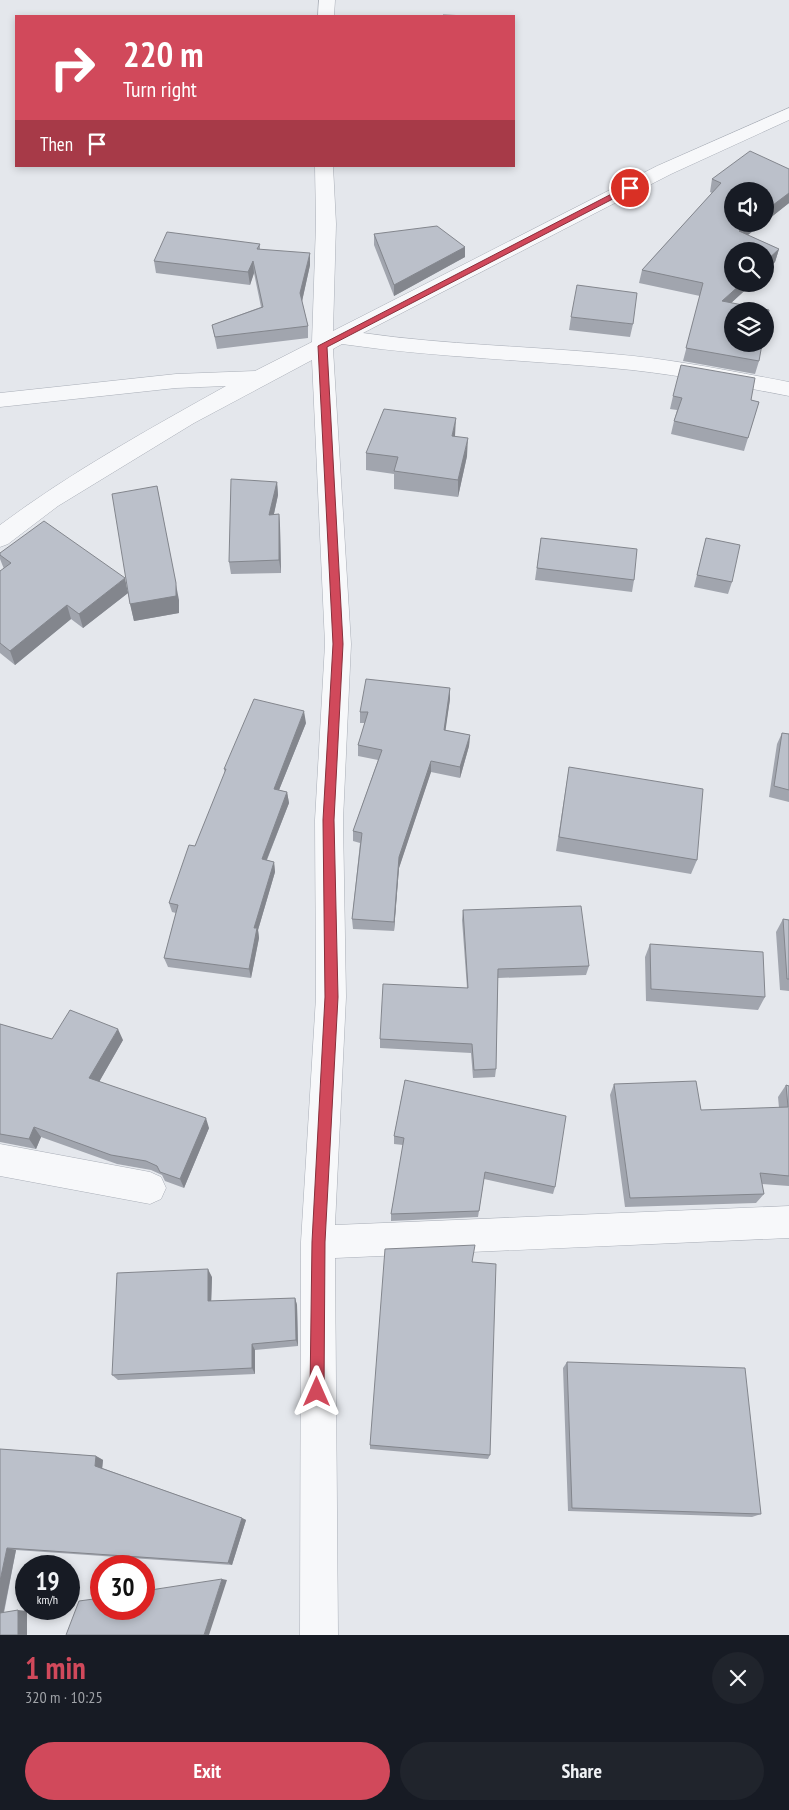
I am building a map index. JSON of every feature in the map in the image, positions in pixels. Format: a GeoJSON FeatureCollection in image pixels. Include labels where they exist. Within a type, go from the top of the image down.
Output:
{"type":"FeatureCollection","features":[{"type":"Feature","properties":{"kind":"street"},"geometry":{"type":"LineString","coordinates":[[326,15],[327,0]]}},
{"type":"Feature","properties":{"kind":"street"},"geometry":{"type":"LineString","coordinates":[[0,538],[50,500],[186,418],[259,378],[664,170],[789,113]]}},
{"type":"Feature","properties":{"kind":"street"},"geometry":{"type":"LineString","coordinates":[[319,1635],[318,1242],[331,997],[329,820],[338,644],[331,341],[324,167]]}},
{"type":"Feature","properties":{"kind":"street"},"geometry":{"type":"LineString","coordinates":[[331,341],[614,362],[730,378],[789,389]]}},
{"type":"Feature","properties":{"kind":"street"},"geometry":{"type":"LineString","coordinates":[[0,400],[176,381],[259,378]]}},
{"type":"Feature","properties":{"kind":"street"},"geometry":{"type":"LineString","coordinates":[[0,1160],[150,1188]]}},
{"type":"Feature","properties":{"kind":"street"},"geometry":{"type":"LineString","coordinates":[[318,1242],[789,1222]]}},
{"type":"Feature","properties":{"kind":"building"},"geometry":{"type":"Polygon","coordinates":[[[750,151],[789,169],[789,193],[774,204],[774,182],[724,182],[724,232],[741,232],[763,242],[724,242],[724,292],[732,292],[722,301],[727,302],[724,302],[724,352],[761,352],[759,361],[686,348],[703,283],[642,270],[721,183],[712,179],[750,151]]]}},
{"type":"Feature","properties":{"kind":"building"},"geometry":{"type":"Polygon","coordinates":[[[437,226],[465,247],[394,285],[374,234],[437,226]]]}},
{"type":"Feature","properties":{"kind":"building"},"geometry":{"type":"Polygon","coordinates":[[[167,232],[260,244],[257,249],[310,253],[300,293],[308,326],[215,337],[212,325],[263,307],[253,261],[248,272],[154,261],[167,232]]]}},
{"type":"Feature","properties":{"kind":"building"},"geometry":{"type":"Polygon","coordinates":[[[774,247],[779,249],[774,254],[774,247]]]}},
{"type":"Feature","properties":{"kind":"building"},"geometry":{"type":"Polygon","coordinates":[[[577,285],[637,293],[633,324],[571,317],[577,285]]]}},
{"type":"Feature","properties":{"kind":"building"},"geometry":{"type":"Polygon","coordinates":[[[681,365],[755,378],[751,400],[759,402],[748,438],[674,421],[682,398],[673,396],[681,365]]]}},
{"type":"Feature","properties":{"kind":"building"},"geometry":{"type":"Polygon","coordinates":[[[384,409],[456,418],[452,436],[468,438],[458,480],[394,471],[398,457],[366,453],[384,409]]]}},
{"type":"Feature","properties":{"kind":"building"},"geometry":{"type":"Polygon","coordinates":[[[231,479],[277,482],[269,515],[279,514],[279,560],[229,562],[231,479]]]}},
{"type":"Feature","properties":{"kind":"building"},"geometry":{"type":"Polygon","coordinates":[[[157,486],[176,583],[176,596],[130,604],[112,494],[157,486]]]}},
{"type":"Feature","properties":{"kind":"building"},"geometry":{"type":"Polygon","coordinates":[[[44,521],[125,578],[79,614],[67,605],[10,651],[0,643],[0,571],[11,563],[0,553],[44,521]]]}},
{"type":"Feature","properties":{"kind":"building"},"geometry":{"type":"Polygon","coordinates":[[[541,538],[637,549],[634,580],[537,568],[541,538]]]}},
{"type":"Feature","properties":{"kind":"building"},"geometry":{"type":"Polygon","coordinates":[[[706,538],[740,545],[732,582],[697,575],[706,538]]]}},
{"type":"Feature","properties":{"kind":"building"},"geometry":{"type":"Polygon","coordinates":[[[366,679],[450,688],[444,730],[470,735],[460,767],[431,761],[399,857],[394,922],[352,919],[362,833],[353,831],[382,750],[358,745],[368,712],[360,712],[366,679]]]}},
{"type":"Feature","properties":{"kind":"building"},"geometry":{"type":"Polygon","coordinates":[[[254,699],[304,711],[274,789],[287,792],[262,859],[274,862],[254,928],[257,928],[249,969],[164,958],[178,905],[169,903],[189,845],[195,846],[226,769],[224,769],[254,699]]]}},
{"type":"Feature","properties":{"kind":"building"},"geometry":{"type":"Polygon","coordinates":[[[782,733],[789,734],[789,790],[774,786],[782,733]]]}},
{"type":"Feature","properties":{"kind":"building"},"geometry":{"type":"Polygon","coordinates":[[[569,767],[703,789],[697,860],[559,837],[569,767]]]}},
{"type":"Feature","properties":{"kind":"building"},"geometry":{"type":"Polygon","coordinates":[[[581,906],[589,966],[498,969],[496,1069],[474,1070],[472,1044],[380,1039],[383,984],[468,988],[463,910],[581,906]]]}},
{"type":"Feature","properties":{"kind":"building"},"geometry":{"type":"Polygon","coordinates":[[[783,919],[789,920],[789,979],[787,979],[783,919]]]}},
{"type":"Feature","properties":{"kind":"building"},"geometry":{"type":"Polygon","coordinates":[[[650,944],[763,952],[765,997],[651,989],[650,944]]]}},
{"type":"Feature","properties":{"kind":"building"},"geometry":{"type":"Polygon","coordinates":[[[70,1010],[118,1029],[89,1078],[206,1118],[180,1179],[160,1172],[157,1166],[146,1161],[111,1155],[34,1127],[29,1139],[0,1134],[0,1024],[52,1039],[70,1010]]]}},
{"type":"Feature","properties":{"kind":"building"},"geometry":{"type":"Polygon","coordinates":[[[405,1080],[566,1116],[555,1187],[485,1172],[479,1211],[391,1214],[404,1138],[394,1136],[405,1080]]]}},
{"type":"Feature","properties":{"kind":"building"},"geometry":{"type":"Polygon","coordinates":[[[696,1081],[701,1110],[788,1107],[786,1085],[789,1086],[789,1176],[760,1173],[764,1194],[630,1198],[614,1084],[696,1081]]]}},
{"type":"Feature","properties":{"kind":"building"},"geometry":{"type":"Polygon","coordinates":[[[475,1245],[472,1262],[496,1264],[490,1455],[370,1445],[385,1249],[475,1245]]]}},
{"type":"Feature","properties":{"kind":"building"},"geometry":{"type":"Polygon","coordinates":[[[208,1269],[208,1301],[295,1298],[296,1340],[252,1344],[252,1368],[112,1375],[117,1273],[208,1269]]]}},
{"type":"Feature","properties":{"kind":"building"},"geometry":{"type":"Polygon","coordinates":[[[567,1362],[745,1368],[761,1514],[572,1508],[567,1362]]]}},
{"type":"Feature","properties":{"kind":"building"},"geometry":{"type":"Polygon","coordinates":[[[0,1449],[96,1456],[95,1466],[242,1518],[228,1563],[155,1558],[155,1555],[110,1555],[7,1548],[0,1581],[0,1449]]]}},
{"type":"Feature","properties":{"kind":"building"},"geometry":{"type":"Polygon","coordinates":[[[222,1579],[204,1635],[66,1635],[72,1620],[80,1620],[80,1601],[90,1600],[90,1620],[155,1620],[155,1589],[222,1579]]]}},
{"type":"Feature","properties":{"kind":"building"},"geometry":{"type":"Polygon","coordinates":[[[15,1610],[15,1620],[18,1620],[18,1635],[0,1635],[0,1613],[15,1610]]]}},
{"type":"Feature","properties":{"kind":"route"},"geometry":{"type":"LineString","coordinates":[[317,1392],[318,1242],[331,997],[329,820],[338,644],[322,346],[630,188]]}}]}
